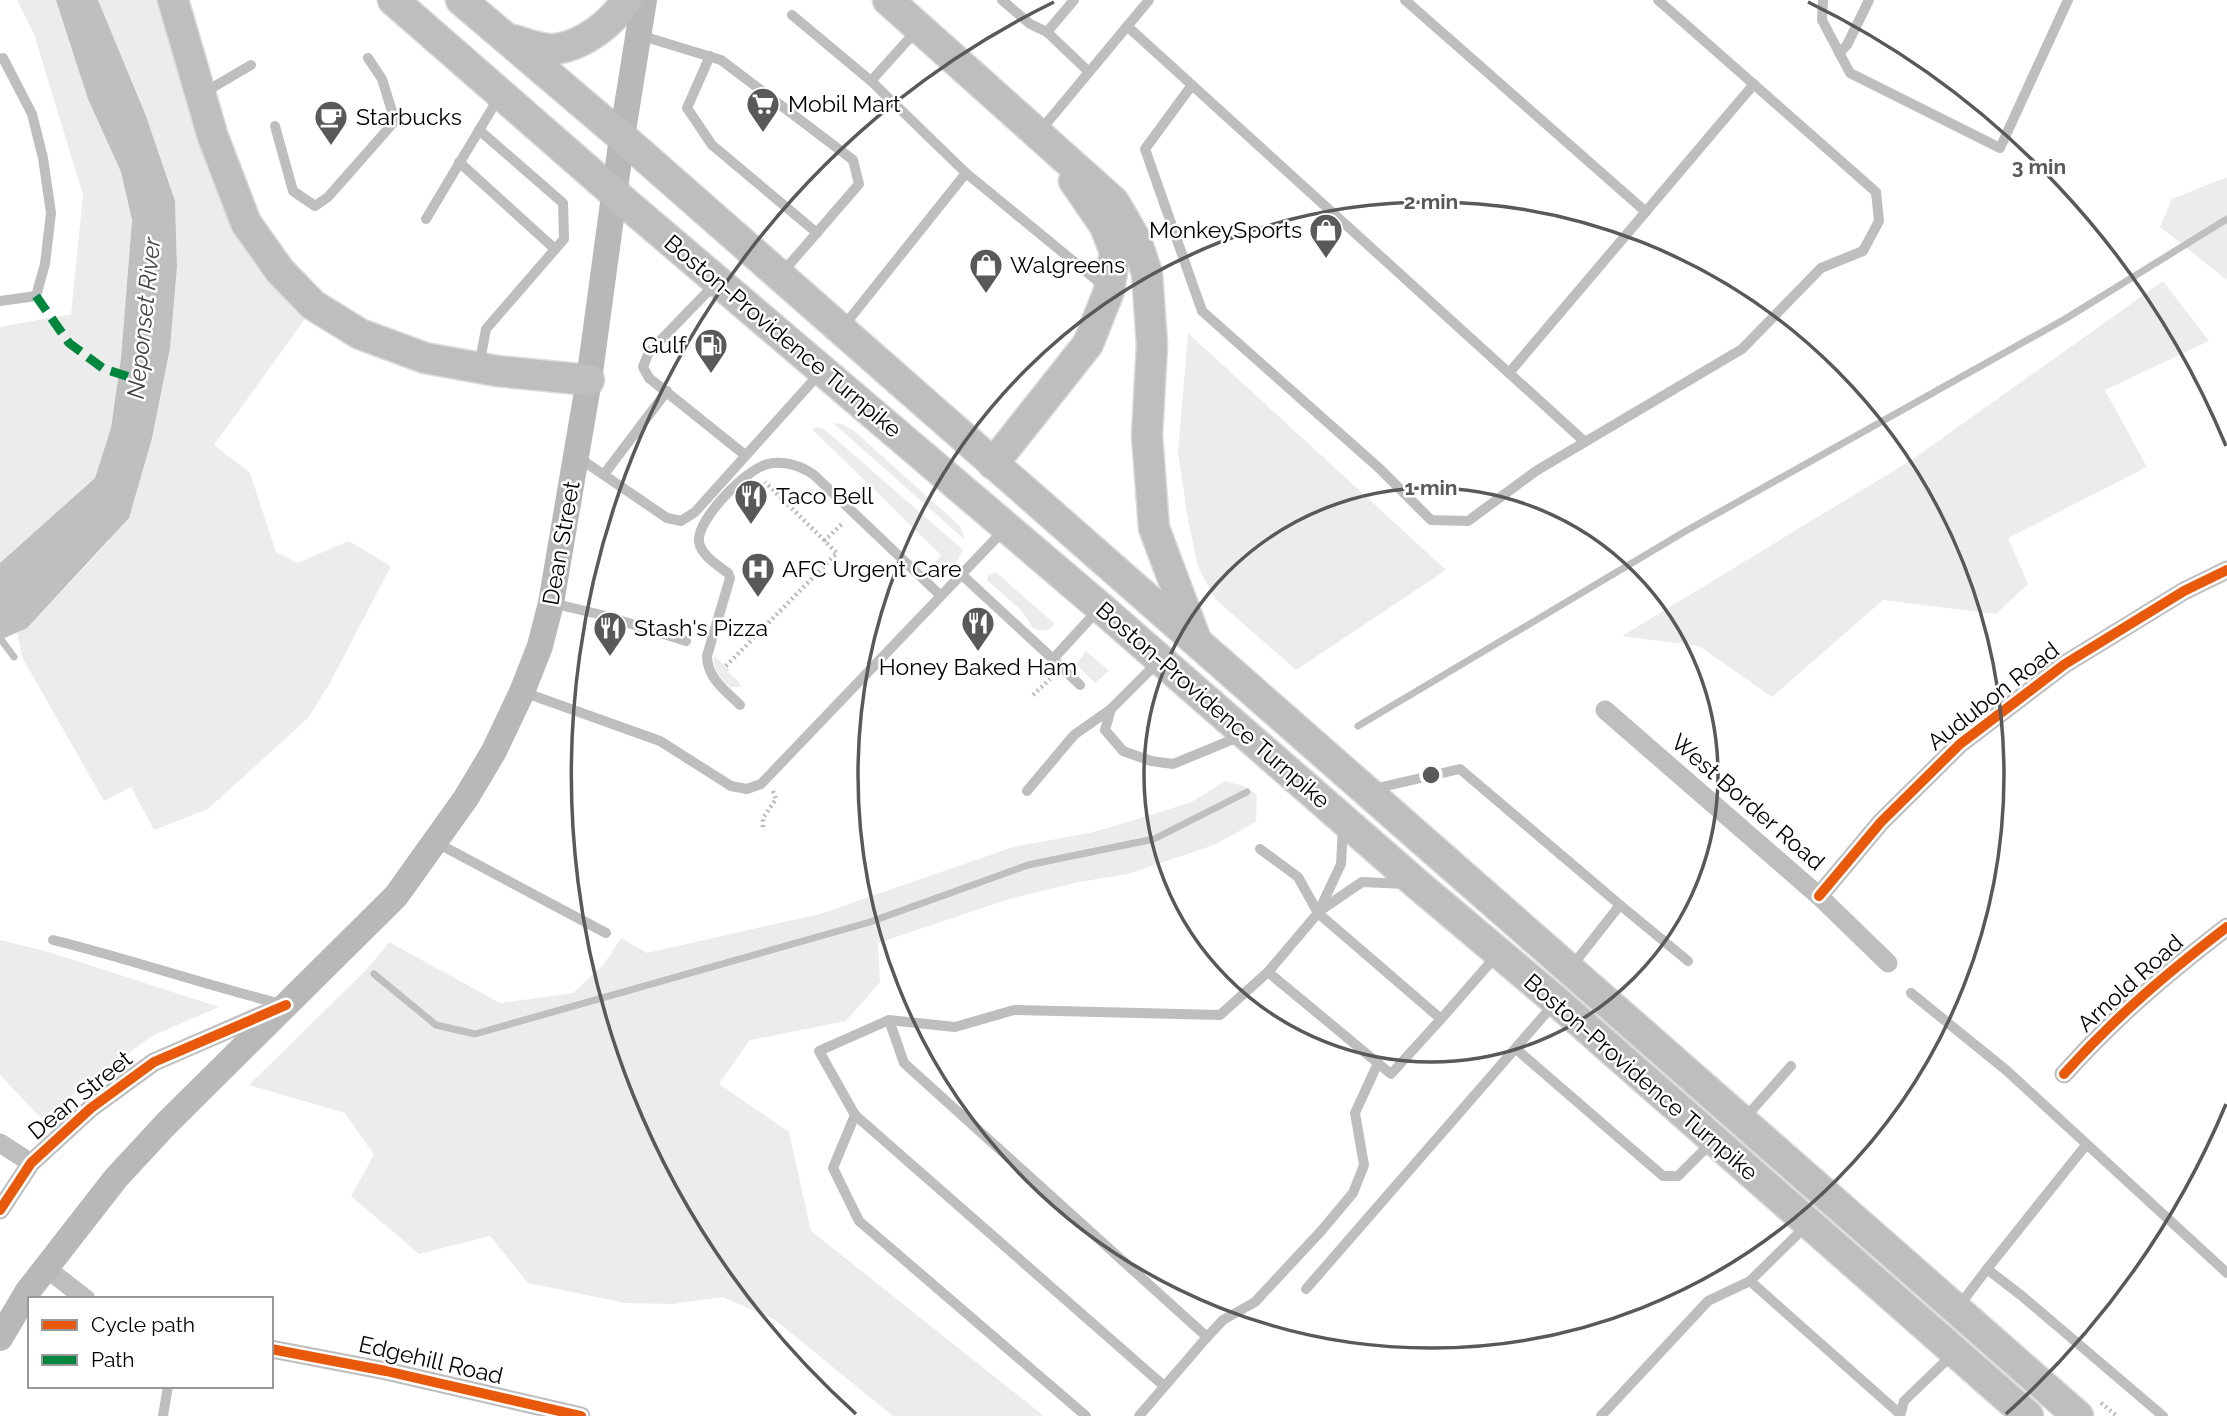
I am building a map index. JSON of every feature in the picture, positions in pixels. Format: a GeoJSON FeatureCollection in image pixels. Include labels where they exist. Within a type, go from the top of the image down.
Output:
{"type":"FeatureCollection","features":[{"type":"Feature","properties":{"kind":"main road"},"geometry":{"type":"LineString","coordinates":[[173,0],[213,137],[246,223],[280,271],[313,305],[360,334],[425,358],[479,368],[589,380]]}},
{"type":"Feature","properties":{"kind":"main road","name":"Boston-Providence Turnpike"},"geometry":{"type":"LineString","coordinates":[[393,0],[614,193],[1100,607],[1417,884],[1556,1001],[2028,1416]]}},
{"type":"Feature","properties":{"kind":"main road","name":"Boston-Providence Turnpike"},"geometry":{"type":"LineString","coordinates":[[461,0],[622,137],[2078,1416]]}},
{"type":"Feature","properties":{"kind":"main road"},"geometry":{"type":"LineString","coordinates":[[888,0],[1114,202],[1136,240],[1147,274],[1152,345],[1147,435],[1154,528],[1197,643]]}},
{"type":"Feature","properties":{"kind":"main road"},"geometry":{"type":"LineString","coordinates":[[507,39],[554,50],[582,41],[640,1]]}},
{"type":"Feature","properties":{"kind":"main road","name":"Dean Street"},"geometry":{"type":"LineString","coordinates":[[0,1332],[28,1291],[116,1178],[166,1124],[396,896],[466,798],[494,751],[540,646],[551,603],[589,380],[638,35],[640,1]]}},
{"type":"Feature","properties":{"kind":"main road"},"geometry":{"type":"LineString","coordinates":[[993,464],[1088,344],[1109,291],[1115,252],[1105,226],[1086,196],[1038,133]]}},
{"type":"Feature","properties":{"kind":"street","name":"Audubon Road"},"geometry":{"type":"LineString","coordinates":[[1819,896],[1881,822],[1961,744],[2065,664],[2183,592],[2227,570]]}},
{"type":"Feature","properties":{"kind":"street","name":"West Border Road"},"geometry":{"type":"LineString","coordinates":[[1605,710],[1819,896],[1888,963]]}},
{"type":"Feature","properties":{"kind":"street","name":"Arnold Road"},"geometry":{"type":"LineString","coordinates":[[2064,1074],[2102,1032],[2164,976],[2227,928]]}},
{"type":"Feature","properties":{"kind":"street","name":"Dean Street"},"geometry":{"type":"LineString","coordinates":[[0,1210],[31,1163],[91,1108],[154,1062],[286,1005]]}},
{"type":"Feature","properties":{"kind":"street"},"geometry":{"type":"LineString","coordinates":[[0,1143],[31,1163]]}},
{"type":"Feature","properties":{"kind":"street"},"geometry":{"type":"LineString","coordinates":[[46,1268],[83,1297]]}},
{"type":"Feature","properties":{"kind":"street","name":"Edgehill Road"},"geometry":{"type":"LineString","coordinates":[[273,1349],[386,1371],[581,1416]]}},
{"type":"Feature","properties":{"kind":"lane"},"geometry":{"type":"LineString","coordinates":[[1002,0],[1030,24],[1047,32],[1089,72]]}},
{"type":"Feature","properties":{"kind":"lane"},"geometry":{"type":"LineString","coordinates":[[1047,32],[1074,0]]}},
{"type":"Feature","properties":{"kind":"lane"},"geometry":{"type":"LineString","coordinates":[[1038,133],[1149,0]]}},
{"type":"Feature","properties":{"kind":"lane"},"geometry":{"type":"LineString","coordinates":[[1405,0],[1646,212]]}},
{"type":"Feature","properties":{"kind":"lane"},"geometry":{"type":"LineString","coordinates":[[1192,85],[1145,149],[1202,311],[1379,468],[1431,520],[1468,521],[1536,471],[1742,349],[1821,268],[1863,251],[1879,220],[1876,192],[1658,0]]}},
{"type":"Feature","properties":{"kind":"lane"},"geometry":{"type":"LineString","coordinates":[[1823,0],[1822,20],[1850,73],[2000,148],[2068,0]]}},
{"type":"Feature","properties":{"kind":"lane"},"geometry":{"type":"LineString","coordinates":[[1839,53],[1847,45],[1870,0]]}},
{"type":"Feature","properties":{"kind":"lane"},"geometry":{"type":"LineString","coordinates":[[793,15],[871,81],[966,173],[1109,291]]}},
{"type":"Feature","properties":{"kind":"lane"},"geometry":{"type":"LineString","coordinates":[[1127,26],[1585,442]]}},
{"type":"Feature","properties":{"kind":"lane"},"geometry":{"type":"LineString","coordinates":[[871,81],[919,27]]}},
{"type":"Feature","properties":{"kind":"lane"},"geometry":{"type":"LineString","coordinates":[[638,35],[721,60],[853,160],[859,184],[780,276]]}},
{"type":"Feature","properties":{"kind":"lane"},"geometry":{"type":"LineString","coordinates":[[710,56],[687,108],[698,127],[712,145],[817,233]]}},
{"type":"Feature","properties":{"kind":"lane"},"geometry":{"type":"LineString","coordinates":[[0,59],[3,58],[32,114],[43,158],[51,213],[45,264],[36,296],[0,301]]}},
{"type":"Feature","properties":{"kind":"lane"},"geometry":{"type":"LineString","coordinates":[[275,127],[293,191],[315,206],[328,197],[395,121],[382,79],[368,58]]}},
{"type":"Feature","properties":{"kind":"lane"},"geometry":{"type":"LineString","coordinates":[[202,94],[251,65]]}},
{"type":"Feature","properties":{"kind":"lane"},"geometry":{"type":"LineString","coordinates":[[1510,373],[1754,84]]}},
{"type":"Feature","properties":{"kind":"lane"},"geometry":{"type":"LineString","coordinates":[[426,219],[501,94]]}},
{"type":"Feature","properties":{"kind":"lane"},"geometry":{"type":"LineString","coordinates":[[479,130],[563,203],[564,239],[486,329],[479,368]]}},
{"type":"Feature","properties":{"kind":"lane"},"geometry":{"type":"LineString","coordinates":[[459,162],[555,249]]}},
{"type":"Feature","properties":{"kind":"lane"},"geometry":{"type":"LineString","coordinates":[[841,330],[966,173]]}},
{"type":"Feature","properties":{"kind":"lane"},"geometry":{"type":"LineString","coordinates":[[718,281],[648,354],[643,368],[649,378],[746,454]]}},
{"type":"Feature","properties":{"kind":"lane"},"geometry":{"type":"LineString","coordinates":[[576,456],[667,518],[681,521],[695,512],[823,370]]}},
{"type":"Feature","properties":{"kind":"lane"},"geometry":{"type":"LineString","coordinates":[[605,474],[667,391]]}},
{"type":"Feature","properties":{"kind":"lane"},"geometry":{"type":"LineString","coordinates":[[740,705],[715,680],[707,667],[707,656],[730,578],[728,573],[702,551],[699,544],[705,519],[730,491],[759,466],[773,463],[801,468],[814,475],[940,595]]}},
{"type":"Feature","properties":{"kind":"lane"},"geometry":{"type":"LineString","coordinates":[[522,692],[649,737],[672,748],[724,782],[754,788],[761,784],[1006,527]]}},
{"type":"Feature","properties":{"kind":"lane"},"geometry":{"type":"LineString","coordinates":[[962,575],[1080,685]]}},
{"type":"Feature","properties":{"kind":"lane"},"geometry":{"type":"LineString","coordinates":[[551,603],[606,616],[686,642]]}},
{"type":"Feature","properties":{"kind":"lane"},"geometry":{"type":"LineString","coordinates":[[1053,659],[1100,607]]}},
{"type":"Feature","properties":{"kind":"lane"},"geometry":{"type":"LineString","coordinates":[[1027,791],[1074,735],[1111,709],[1161,660]]}},
{"type":"Feature","properties":{"kind":"lane"},"geometry":{"type":"LineString","coordinates":[[1111,709],[1105,730],[1123,751],[1152,761],[1173,764],[1246,734]]}},
{"type":"Feature","properties":{"kind":"lane"},"geometry":{"type":"LineString","coordinates":[[1365,790],[1460,769],[1688,961]]}},
{"type":"Feature","properties":{"kind":"lane"},"geometry":{"type":"LineString","coordinates":[[1318,913],[1341,864],[1343,820]]}},
{"type":"Feature","properties":{"kind":"lane"},"geometry":{"type":"LineString","coordinates":[[435,842],[606,933]]}},
{"type":"Feature","properties":{"kind":"lane"},"geometry":{"type":"LineString","coordinates":[[1260,849],[1298,877],[1318,913],[1441,1019]]}},
{"type":"Feature","properties":{"kind":"lane"},"geometry":{"type":"LineString","coordinates":[[1164,1386],[855,1115],[819,1051],[889,1020],[955,1027],[1014,1010],[1220,1015],[1268,972],[1318,913],[1362,882],[1417,884]]}},
{"type":"Feature","properties":{"kind":"lane"},"geometry":{"type":"LineString","coordinates":[[1569,969],[1620,905]]}},
{"type":"Feature","properties":{"kind":"lane"},"geometry":{"type":"LineString","coordinates":[[53,940],[129,959],[209,986],[286,1005]]}},
{"type":"Feature","properties":{"kind":"lane"},"geometry":{"type":"LineString","coordinates":[[1268,972],[1391,1074],[1499,953]]}},
{"type":"Feature","properties":{"kind":"lane"},"geometry":{"type":"LineString","coordinates":[[1912,993],[2006,1070],[2227,1273]]}},
{"type":"Feature","properties":{"kind":"lane"},"geometry":{"type":"LineString","coordinates":[[1306,1289],[1556,1001]]}},
{"type":"Feature","properties":{"kind":"lane"},"geometry":{"type":"LineString","coordinates":[[889,1020],[904,1063],[1207,1336]]}},
{"type":"Feature","properties":{"kind":"lane"},"geometry":{"type":"LineString","coordinates":[[1516,1049],[1663,1176],[1678,1176],[1714,1140]]}},
{"type":"Feature","properties":{"kind":"lane"},"geometry":{"type":"LineString","coordinates":[[1139,1416],[1207,1336],[1223,1320],[1255,1302],[1353,1193],[1364,1165],[1355,1113],[1378,1063]]}},
{"type":"Feature","properties":{"kind":"lane"},"geometry":{"type":"LineString","coordinates":[[1742,1121],[1791,1066]]}},
{"type":"Feature","properties":{"kind":"lane"},"geometry":{"type":"LineString","coordinates":[[855,1115],[833,1168],[859,1221],[1086,1416]]}},
{"type":"Feature","properties":{"kind":"lane"},"geometry":{"type":"LineString","coordinates":[[1957,1309],[2085,1145]]}},
{"type":"Feature","properties":{"kind":"lane"},"geometry":{"type":"LineString","coordinates":[[1601,1416],[1708,1301],[1750,1281],[1809,1223]]}},
{"type":"Feature","properties":{"kind":"lane"},"geometry":{"type":"LineString","coordinates":[[1987,1269],[2163,1416]]}},
{"type":"Feature","properties":{"kind":"lane"},"geometry":{"type":"LineString","coordinates":[[1750,1281],[1900,1415],[1904,1401],[1955,1352]]}},
{"type":"Feature","properties":{"kind":"lane"},"geometry":{"type":"LineString","coordinates":[[163,1416],[168,1388]]}},
{"type":"Feature","properties":{"kind":"path"},"geometry":{"type":"LineString","coordinates":[[726,666],[837,552],[762,479]]}},
{"type":"Feature","properties":{"kind":"path"},"geometry":{"type":"LineString","coordinates":[[824,541],[854,512]]}},
{"type":"Feature","properties":{"kind":"path"},"geometry":{"type":"LineString","coordinates":[[1033,695],[1061,667]]}},
{"type":"Feature","properties":{"kind":"path"},"geometry":{"type":"LineString","coordinates":[[763,827],[763,818],[776,799],[772,791]]}},
{"type":"Feature","properties":{"kind":"shaded area"},"geometry":{"type":"Polygon","coordinates":[[[17,0],[56,0],[59,4],[88,99],[121,172],[132,220],[121,358],[111,428],[95,478],[0,563],[0,327],[71,314],[83,195],[34,34],[17,0]]]}},
{"type":"Feature","properties":{"kind":"shaded area"},"geometry":{"type":"Polygon","coordinates":[[[98,0],[160,0],[239,238],[305,319],[214,445],[250,473],[276,552],[297,563],[349,541],[391,566],[330,683],[308,718],[208,809],[154,830],[131,787],[104,801],[22,657],[17,632],[27,628],[109,541],[170,348],[177,267],[175,201],[146,116],[98,0]]]}},
{"type":"Feature","properties":{"kind":"shaded area"},"geometry":{"type":"Polygon","coordinates":[[[2227,177],[2227,280],[2160,227],[2172,199],[2227,177]]]}},
{"type":"Feature","properties":{"kind":"shaded area"},"geometry":{"type":"Polygon","coordinates":[[[2163,281],[2209,341],[2105,390],[2147,467],[2008,538],[2028,584],[1996,614],[1883,600],[1772,697],[1699,646],[1622,636],[1913,459],[2163,281]]]}},
{"type":"Feature","properties":{"kind":"shaded area"},"geometry":{"type":"Polygon","coordinates":[[[1188,333],[1446,570],[1296,670],[1215,599],[1198,567],[1178,452],[1188,333]]]}},
{"type":"Feature","properties":{"kind":"shaded area"},"geometry":{"type":"Polygon","coordinates":[[[833,423],[853,430],[960,526],[965,540],[833,423]]]}},
{"type":"Feature","properties":{"kind":"shaded area"},"geometry":{"type":"Polygon","coordinates":[[[823,428],[963,550],[954,567],[939,573],[930,570],[941,555],[812,429],[823,428]]]}},
{"type":"Feature","properties":{"kind":"shaded area"},"geometry":{"type":"Polygon","coordinates":[[[996,572],[1055,624],[1045,630],[1033,628],[1022,611],[987,580],[988,575],[996,572]]]}},
{"type":"Feature","properties":{"kind":"shaded area"},"geometry":{"type":"Polygon","coordinates":[[[1086,651],[1109,671],[1095,683],[1076,664],[1086,651]]]}},
{"type":"Feature","properties":{"kind":"shaded area"},"geometry":{"type":"Polygon","coordinates":[[[714,656],[729,669],[728,672],[741,687],[730,687],[723,680],[716,669],[714,656]]]}},
{"type":"Feature","properties":{"kind":"shaded area"},"geometry":{"type":"Polygon","coordinates":[[[1225,781],[1244,786],[1257,795],[1256,822],[1214,845],[1128,874],[1079,882],[1009,899],[878,943],[880,982],[846,1021],[750,1040],[719,1084],[789,1132],[811,1231],[1044,1416],[893,1416],[775,1320],[723,1297],[673,1304],[625,1303],[528,1283],[490,1236],[419,1254],[351,1196],[374,1155],[345,1113],[249,1085],[368,968],[389,942],[500,1003],[573,993],[604,964],[621,938],[647,953],[820,914],[1013,847],[1094,832],[1192,802],[1225,781]]]}},
{"type":"Feature","properties":{"kind":"shaded area"},"geometry":{"type":"Polygon","coordinates":[[[0,940],[49,952],[219,1007],[152,1036],[41,1118],[0,1075],[0,940]]]}},
{"type":"Feature","properties":{"kind":"water","name":"Neponset River"},"geometry":{"type":"Polygon","coordinates":[[[56,0],[98,0],[146,116],[175,201],[177,267],[170,348],[152,438],[129,518],[27,628],[0,640],[0,563],[95,478],[111,428],[121,358],[132,220],[121,172],[88,99],[56,0]]]}},
{"type":"Feature","properties":{"kind":"waterway"},"geometry":{"type":"LineString","coordinates":[[1358,726],[1684,532],[2065,319],[2227,219]]}},
{"type":"Feature","properties":{"kind":"waterway"},"geometry":{"type":"LineString","coordinates":[[0,638],[14,657]]}},
{"type":"Feature","properties":{"kind":"waterway"},"geometry":{"type":"LineString","coordinates":[[374,974],[436,1025],[475,1034],[870,922],[1028,865],[1154,839],[1247,792]]}},
{"type":"Feature","properties":{"kind":"marked path"},"geometry":{"type":"LineString","coordinates":[[36,296],[69,343],[104,369],[136,379]]}},
{"type":"Feature","properties":{"kind":"cycle path"},"geometry":{"type":"LineString","coordinates":[[1819,896],[1881,822],[1960,744],[2065,664],[2184,591],[2227,570]]}},
{"type":"Feature","properties":{"kind":"cycle path"},"geometry":{"type":"LineString","coordinates":[[2064,1074],[2142,997],[2227,927]]}},
{"type":"Feature","properties":{"kind":"cycle path"},"geometry":{"type":"LineString","coordinates":[[0,1210],[31,1163],[91,1108],[154,1062],[286,1005]]}},
{"type":"Feature","properties":{"kind":"cycle path"},"geometry":{"type":"LineString","coordinates":[[273,1349],[386,1371],[581,1416]]}},
{"type":"Feature","properties":{"kind":"place","name":"Mobil Mart"},"geometry":{"type":"Point","coordinates":[763,134]}},
{"type":"Feature","properties":{"kind":"place","name":"Starbucks"},"geometry":{"type":"Point","coordinates":[331,147]}},
{"type":"Feature","properties":{"kind":"place","name":"MonkeySports"},"geometry":{"type":"Point","coordinates":[1326,260]}},
{"type":"Feature","properties":{"kind":"place","name":"Walgreens"},"geometry":{"type":"Point","coordinates":[986,295]}},
{"type":"Feature","properties":{"kind":"place","name":"Gulf"},"geometry":{"type":"Point","coordinates":[711,375]}},
{"type":"Feature","properties":{"kind":"place","name":"Taco Bell"},"geometry":{"type":"Point","coordinates":[751,526]}},
{"type":"Feature","properties":{"kind":"place","name":"AFC Urgent Care"},"geometry":{"type":"Point","coordinates":[758,599]}},
{"type":"Feature","properties":{"kind":"place","name":"Honey Baked Ham"},"geometry":{"type":"Point","coordinates":[978,653]}},
{"type":"Feature","properties":{"kind":"place","name":"Stash's Pizza"},"geometry":{"type":"Point","coordinates":[610,658]}}]}
